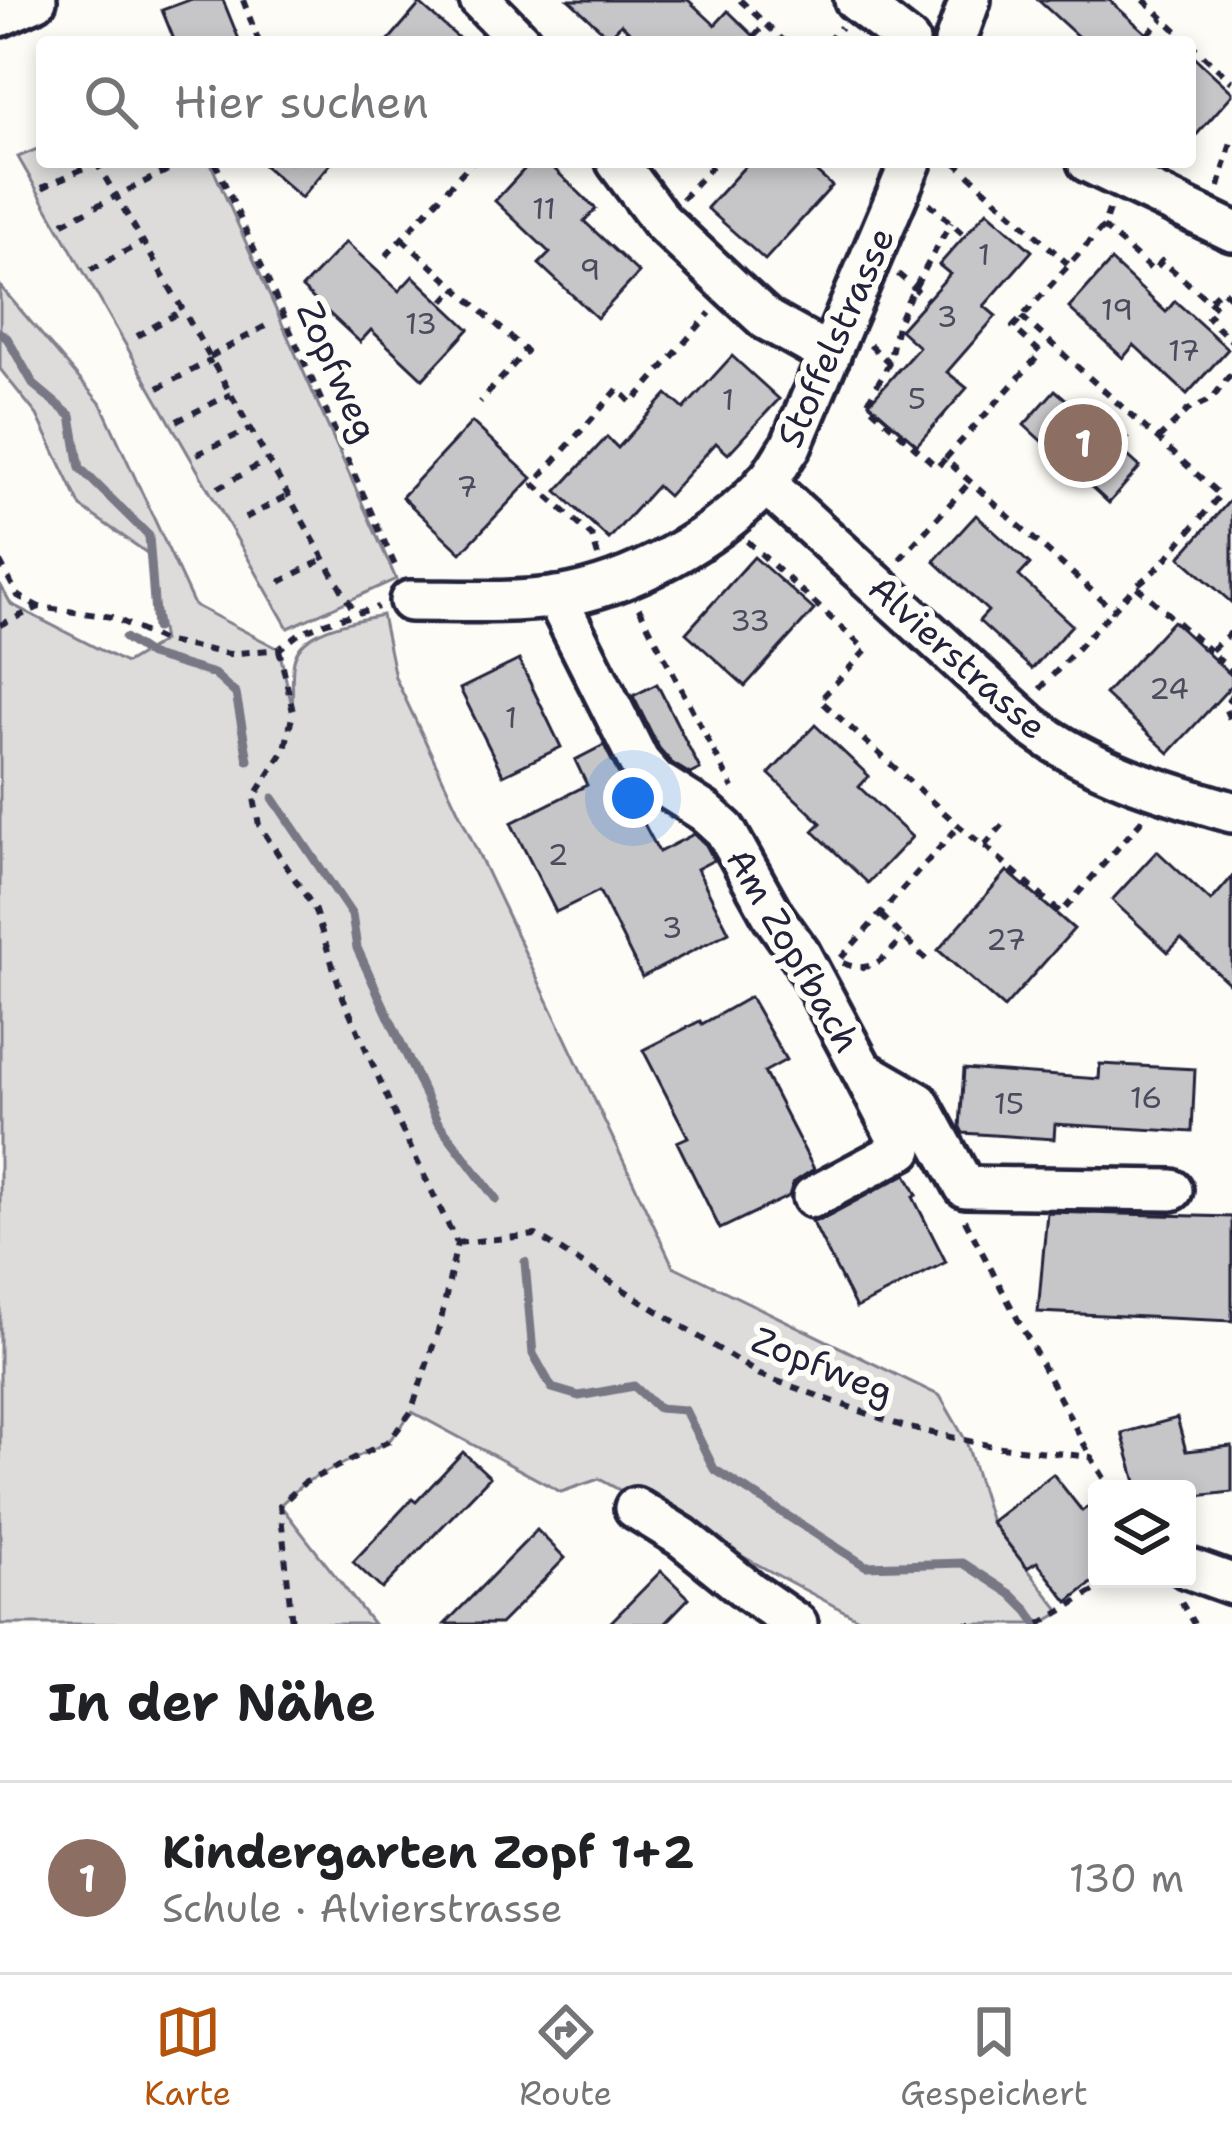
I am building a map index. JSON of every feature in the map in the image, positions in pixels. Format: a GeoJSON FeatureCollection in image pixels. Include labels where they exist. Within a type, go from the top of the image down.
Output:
{"type":"FeatureCollection","features":[{"type":"Feature","properties":{"kind":"street"},"geometry":{"type":"LineString","coordinates":[[0,16],[36,0]]}},
{"type":"Feature","properties":{"kind":"street"},"geometry":{"type":"LineString","coordinates":[[480,0],[515,36]]}},
{"type":"Feature","properties":{"kind":"street"},"geometry":{"type":"LineString","coordinates":[[957,36],[970,0]]}},
{"type":"Feature","properties":{"kind":"street"},"geometry":{"type":"LineString","coordinates":[[849,12],[897,36]]}},
{"type":"Feature","properties":{"kind":"street"},"geometry":{"type":"LineString","coordinates":[[622,168],[661,220],[767,320],[846,346]]}},
{"type":"Feature","properties":{"kind":"street"},"geometry":{"type":"LineString","coordinates":[[1104,168],[1224,214]]}},
{"type":"Feature","properties":{"kind":"street","name":"Stoffelstrasse"},"geometry":{"type":"LineString","coordinates":[[410,601],[505,602],[608,585],[699,539],[765,484],[846,346],[916,179]]}},
{"type":"Feature","properties":{"kind":"street","name":"Alvierstrasse"},"geometry":{"type":"LineString","coordinates":[[765,484],[877,586],[1019,730],[1139,784],[1229,804]]}},
{"type":"Feature","properties":{"kind":"street","name":"Am Zopfbach"},"geometry":{"type":"LineString","coordinates":[[556,597],[639,762],[656,781],[725,830],[800,954],[862,1070],[919,1103],[965,1187]]}},
{"type":"Feature","properties":{"kind":"street"},"geometry":{"type":"LineString","coordinates":[[813,1197],[903,1149],[862,1070]]}},
{"type":"Feature","properties":{"kind":"street"},"geometry":{"type":"LineString","coordinates":[[965,1187],[1172,1190]]}},
{"type":"Feature","properties":{"kind":"street"},"geometry":{"type":"LineString","coordinates":[[635,1508],[682,1537],[797,1624]]}},
{"type":"Feature","properties":{"kind":"street"},"geometry":{"type":"LineString","coordinates":[[1196,1571],[1232,1584]]}},
{"type":"Feature","properties":{"kind":"path"},"geometry":{"type":"LineString","coordinates":[[243,0],[257,36]]}},
{"type":"Feature","properties":{"kind":"path"},"geometry":{"type":"LineString","coordinates":[[740,0],[779,36]]}},
{"type":"Feature","properties":{"kind":"path"},"geometry":{"type":"LineString","coordinates":[[1144,0],[1183,36]]}},
{"type":"Feature","properties":{"kind":"path"},"geometry":{"type":"LineString","coordinates":[[1148,34],[1163,18]]}},
{"type":"Feature","properties":{"kind":"path"},"geometry":{"type":"LineString","coordinates":[[754,36],[766,23]]}},
{"type":"Feature","properties":{"kind":"path"},"geometry":{"type":"LineString","coordinates":[[1196,48],[1232,82]]}},
{"type":"Feature","properties":{"kind":"path"},"geometry":{"type":"LineString","coordinates":[[1224,214],[1232,138]]}},
{"type":"Feature","properties":{"kind":"path"},"geometry":{"type":"LineString","coordinates":[[42,188],[84,168]]}},
{"type":"Feature","properties":{"kind":"path"},"geometry":{"type":"LineString","coordinates":[[100,168],[355,613]]}},
{"type":"Feature","properties":{"kind":"path"},"geometry":{"type":"LineString","coordinates":[[63,223],[172,168]]}},
{"type":"Feature","properties":{"kind":"path","name":"Zopfweg"},"geometry":{"type":"LineString","coordinates":[[218,168],[410,601]]}},
{"type":"Feature","properties":{"kind":"path"},"geometry":{"type":"LineString","coordinates":[[386,256],[467,168]]}},
{"type":"Feature","properties":{"kind":"path"},"geometry":{"type":"LineString","coordinates":[[661,220],[710,168]]}},
{"type":"Feature","properties":{"kind":"path"},"geometry":{"type":"LineString","coordinates":[[962,168],[1068,264]]}},
{"type":"Feature","properties":{"kind":"path"},"geometry":{"type":"LineString","coordinates":[[916,179],[965,236]]}},
{"type":"Feature","properties":{"kind":"path"},"geometry":{"type":"LineString","coordinates":[[951,222],[897,325],[889,363],[867,404],[937,467],[1041,353],[1013,327],[1103,226],[1112,201]]}},
{"type":"Feature","properties":{"kind":"path"},"geometry":{"type":"LineString","coordinates":[[1103,226],[1153,271],[1162,261],[1216,308],[1208,318],[1232,340]]}},
{"type":"Feature","properties":{"kind":"path"},"geometry":{"type":"LineString","coordinates":[[402,239],[526,351],[480,402]]}},
{"type":"Feature","properties":{"kind":"path"},"geometry":{"type":"LineString","coordinates":[[91,270],[143,242]]}},
{"type":"Feature","properties":{"kind":"path"},"geometry":{"type":"LineString","coordinates":[[891,267],[927,299]]}},
{"type":"Feature","properties":{"kind":"path"},"geometry":{"type":"LineString","coordinates":[[608,585],[592,536],[534,484],[618,389],[632,403],[732,287]]}},
{"type":"Feature","properties":{"kind":"path"},"geometry":{"type":"LineString","coordinates":[[444,302],[456,289]]}},
{"type":"Feature","properties":{"kind":"path"},"geometry":{"type":"LineString","coordinates":[[1209,302],[1220,289],[1232,299]]}},
{"type":"Feature","properties":{"kind":"path"},"geometry":{"type":"LineString","coordinates":[[137,336],[183,310]]}},
{"type":"Feature","properties":{"kind":"path"},"geometry":{"type":"LineString","coordinates":[[1019,730],[1113,610],[1160,566],[1220,496],[1022,317]]}},
{"type":"Feature","properties":{"kind":"path"},"geometry":{"type":"LineString","coordinates":[[158,388],[269,324]]}},
{"type":"Feature","properties":{"kind":"path"},"geometry":{"type":"LineString","coordinates":[[846,346],[898,371]]}},
{"type":"Feature","properties":{"kind":"path"},"geometry":{"type":"LineString","coordinates":[[1158,439],[1188,410],[1212,399],[1232,372]]}},
{"type":"Feature","properties":{"kind":"path"},"geometry":{"type":"LineString","coordinates":[[177,421],[231,394]]}},
{"type":"Feature","properties":{"kind":"path"},"geometry":{"type":"LineString","coordinates":[[197,454],[250,428]]}},
{"type":"Feature","properties":{"kind":"path"},"geometry":{"type":"LineString","coordinates":[[944,459],[1113,610]]}},
{"type":"Feature","properties":{"kind":"path"},"geometry":{"type":"LineString","coordinates":[[218,488],[268,460]]}},
{"type":"Feature","properties":{"kind":"path"},"geometry":{"type":"LineString","coordinates":[[877,586],[970,482]]}},
{"type":"Feature","properties":{"kind":"path"},"geometry":{"type":"LineString","coordinates":[[245,518],[288,496]]}},
{"type":"Feature","properties":{"kind":"path"},"geometry":{"type":"LineString","coordinates":[[738,533],[866,650],[820,700],[1061,914],[1153,807]]}},
{"type":"Feature","properties":{"kind":"path"},"geometry":{"type":"LineString","coordinates":[[280,582],[324,559]]}},
{"type":"Feature","properties":{"kind":"path"},"geometry":{"type":"LineString","coordinates":[[0,562],[18,596],[39,607],[112,617],[164,641],[229,654],[279,649],[300,634],[355,613],[410,601]]}},
{"type":"Feature","properties":{"kind":"path"},"geometry":{"type":"LineString","coordinates":[[1136,586],[1232,672]]}},
{"type":"Feature","properties":{"kind":"path"},"geometry":{"type":"LineString","coordinates":[[0,625],[39,607]]}},
{"type":"Feature","properties":{"kind":"path"},"geometry":{"type":"LineString","coordinates":[[1210,651],[1231,632]]}},
{"type":"Feature","properties":{"kind":"path"},"geometry":{"type":"LineString","coordinates":[[279,649],[293,712],[285,749],[254,798],[259,825],[314,908],[343,997],[457,1243],[440,1325],[411,1412],[389,1441],[304,1483],[280,1505],[292,1624]]}},
{"type":"Feature","properties":{"kind":"path"},"geometry":{"type":"LineString","coordinates":[[1232,694],[1226,708],[1232,724]]}},
{"type":"Feature","properties":{"kind":"path"},"geometry":{"type":"LineString","coordinates":[[984,846],[1007,820]]}},
{"type":"Feature","properties":{"kind":"path"},"geometry":{"type":"LineString","coordinates":[[827,966],[838,961],[958,826]]}},
{"type":"Feature","properties":{"kind":"path"},"geometry":{"type":"LineString","coordinates":[[881,915],[929,962]]}},
{"type":"Feature","properties":{"kind":"path"},"geometry":{"type":"LineString","coordinates":[[838,961],[852,967],[874,965],[904,937]]}},
{"type":"Feature","properties":{"kind":"path"},"geometry":{"type":"LineString","coordinates":[[965,1187],[952,1196],[1105,1480]]}},
{"type":"Feature","properties":{"kind":"path","name":"Zopfweg"},"geometry":{"type":"LineString","coordinates":[[457,1243],[536,1235],[760,1375],[904,1427],[992,1446],[1090,1456]]}},
{"type":"Feature","properties":{"kind":"path"},"geometry":{"type":"LineString","coordinates":[[1040,1624],[1099,1588]]}},
{"type":"Feature","properties":{"kind":"path"},"geometry":{"type":"LineString","coordinates":[[947,1624],[971,1624]]}},
{"type":"Feature","properties":{"kind":"shaded area"},"geometry":{"type":"Polygon","coordinates":[[[36,150],[36,168],[213,168],[396,579],[288,628],[18,157],[36,150]]]}},
{"type":"Feature","properties":{"kind":"shaded area"},"geometry":{"type":"Polygon","coordinates":[[[0,286],[101,404],[194,605],[279,649],[292,706],[294,663],[301,647],[332,627],[382,615],[395,677],[673,1266],[940,1396],[966,1441],[991,1522],[1061,1612],[1041,1624],[868,1624],[599,1479],[561,1492],[412,1412],[389,1441],[304,1483],[280,1505],[373,1624],[0,1624],[0,584],[11,604],[126,663],[163,641],[147,553],[81,507],[37,415],[0,369],[0,286]]]}},
{"type":"Feature","properties":{"kind":"building"},"geometry":{"type":"Polygon","coordinates":[[[189,0],[223,0],[238,36],[173,36],[162,10],[189,0]]]}},
{"type":"Feature","properties":{"kind":"building"},"geometry":{"type":"Polygon","coordinates":[[[569,0],[688,0],[715,25],[728,11],[754,36],[634,36],[621,24],[608,36],[569,0]]]}},
{"type":"Feature","properties":{"kind":"building"},"geometry":{"type":"Polygon","coordinates":[[[1038,0],[1109,0],[1149,36],[1077,36],[1038,0]]]}},
{"type":"Feature","properties":{"kind":"building"},"geometry":{"type":"Polygon","coordinates":[[[420,4],[456,36],[392,36],[420,4]]]}},
{"type":"Feature","properties":{"kind":"building"},"geometry":{"type":"Polygon","coordinates":[[[1196,59],[1232,95],[1196,135],[1196,59]]]}},
{"type":"Feature","properties":{"kind":"building"},"geometry":{"type":"Polygon","coordinates":[[[267,168],[327,168],[301,198],[267,168]]]}},
{"type":"Feature","properties":{"kind":"building"},"geometry":{"type":"Polygon","coordinates":[[[525,168],[553,168],[596,209],[584,221],[639,273],[597,318],[539,264],[550,253],[495,201],[525,168]]]}},
{"type":"Feature","properties":{"kind":"building"},"geometry":{"type":"Polygon","coordinates":[[[744,168],[812,168],[832,186],[765,260],[707,208],[744,168]]]}},
{"type":"Feature","properties":{"kind":"building"},"geometry":{"type":"Polygon","coordinates":[[[987,211],[1032,251],[984,306],[996,316],[947,372],[967,388],[917,445],[869,403],[919,347],[900,330],[950,274],[939,265],[987,211]]]}},
{"type":"Feature","properties":{"kind":"building"},"geometry":{"type":"Polygon","coordinates":[[[346,242],[399,291],[413,276],[469,329],[423,379],[371,330],[360,342],[302,288],[346,242]]]}},
{"type":"Feature","properties":{"kind":"building"},"geometry":{"type":"Polygon","coordinates":[[[1111,261],[1166,312],[1175,301],[1228,349],[1187,394],[1134,345],[1123,358],[1069,308],[1111,261]]]}},
{"type":"Feature","properties":{"kind":"building"},"geometry":{"type":"Polygon","coordinates":[[[732,356],[779,399],[728,454],[716,443],[668,496],[657,486],[609,539],[557,491],[607,437],[618,448],[667,394],[684,409],[732,356]]]}},
{"type":"Feature","properties":{"kind":"building"},"geometry":{"type":"Polygon","coordinates":[[[1055,390],[1077,409],[1085,400],[1128,438],[1119,448],[1140,467],[1109,503],[1024,425],[1055,390]]]}},
{"type":"Feature","properties":{"kind":"building"},"geometry":{"type":"Polygon","coordinates":[[[472,422],[532,478],[461,553],[402,497],[472,422]]]}},
{"type":"Feature","properties":{"kind":"building"},"geometry":{"type":"Polygon","coordinates":[[[1232,498],[1232,603],[1180,557],[1232,498]]]}},
{"type":"Feature","properties":{"kind":"building"},"geometry":{"type":"Polygon","coordinates":[[[976,515],[1030,564],[1019,576],[1072,625],[1032,669],[979,621],[988,611],[934,561],[976,515]]]}},
{"type":"Feature","properties":{"kind":"building"},"geometry":{"type":"Polygon","coordinates":[[[754,557],[814,610],[745,686],[686,633],[754,557]]]}},
{"type":"Feature","properties":{"kind":"building"},"geometry":{"type":"Polygon","coordinates":[[[1173,621],[1232,676],[1232,685],[1169,753],[1105,694],[1173,621]]]}},
{"type":"Feature","properties":{"kind":"building"},"geometry":{"type":"Polygon","coordinates":[[[519,660],[561,747],[503,775],[460,689],[519,660]]]}},
{"type":"Feature","properties":{"kind":"building"},"geometry":{"type":"Polygon","coordinates":[[[657,684],[700,769],[690,774],[659,748],[633,696],[657,684]]]}},
{"type":"Feature","properties":{"kind":"building"},"geometry":{"type":"Polygon","coordinates":[[[815,725],[869,776],[859,787],[912,837],[868,883],[813,831],[821,823],[769,774],[815,725]]]}},
{"type":"Feature","properties":{"kind":"building"},"geometry":{"type":"Polygon","coordinates":[[[604,745],[618,773],[641,799],[633,803],[659,852],[694,834],[706,845],[714,860],[697,869],[729,932],[642,977],[599,891],[556,912],[511,823],[587,785],[575,760],[604,745]]]}},
{"type":"Feature","properties":{"kind":"building"},"geometry":{"type":"Polygon","coordinates":[[[1157,851],[1211,901],[1232,877],[1232,986],[1181,939],[1168,952],[1112,900],[1157,851]]]}},
{"type":"Feature","properties":{"kind":"building"},"geometry":{"type":"Polygon","coordinates":[[[1007,871],[1074,929],[1004,1008],[938,950],[1007,871]]]}},
{"type":"Feature","properties":{"kind":"building"},"geometry":{"type":"Polygon","coordinates":[[[750,997],[786,1060],[764,1072],[814,1169],[793,1183],[789,1196],[720,1229],[677,1142],[688,1137],[643,1050],[750,997]]]}},
{"type":"Feature","properties":{"kind":"building"},"geometry":{"type":"Polygon","coordinates":[[[1100,1064],[1195,1069],[1192,1132],[1055,1124],[1054,1139],[963,1133],[960,1127],[964,1069],[1099,1079],[1100,1064]]]}},
{"type":"Feature","properties":{"kind":"building"},"geometry":{"type":"Polygon","coordinates":[[[906,1174],[946,1262],[856,1308],[812,1221],[906,1174]]]}},
{"type":"Feature","properties":{"kind":"building"},"geometry":{"type":"Polygon","coordinates":[[[1047,1212],[1232,1217],[1232,1321],[1038,1312],[1047,1212]]]}},
{"type":"Feature","properties":{"kind":"building"},"geometry":{"type":"Polygon","coordinates":[[[1177,1418],[1186,1451],[1232,1446],[1232,1492],[1196,1496],[1196,1480],[1135,1480],[1122,1433],[1177,1418]]]}},
{"type":"Feature","properties":{"kind":"building"},"geometry":{"type":"Polygon","coordinates":[[[463,1452],[490,1477],[382,1589],[353,1562],[463,1452]]]}},
{"type":"Feature","properties":{"kind":"building"},"geometry":{"type":"Polygon","coordinates":[[[1053,1474],[1082,1511],[1088,1507],[1088,1586],[1068,1602],[1037,1562],[1027,1568],[991,1522],[1053,1474]]]}},
{"type":"Feature","properties":{"kind":"building"},"geometry":{"type":"Polygon","coordinates":[[[537,1530],[565,1558],[525,1599],[500,1624],[445,1624],[537,1530]]]}},
{"type":"Feature","properties":{"kind":"building"},"geometry":{"type":"Polygon","coordinates":[[[661,1571],[689,1598],[664,1624],[609,1624],[661,1571]]]}},
{"type":"Feature","properties":{"kind":"waterway"},"geometry":{"type":"LineString","coordinates":[[0,333],[34,385],[71,416],[80,468],[149,536],[156,628]]}},
{"type":"Feature","properties":{"kind":"waterway"},"geometry":{"type":"LineString","coordinates":[[125,638],[150,655],[214,674],[236,694],[248,760]]}},
{"type":"Feature","properties":{"kind":"waterway"},"geometry":{"type":"LineString","coordinates":[[273,798],[352,915],[357,948],[437,1121],[496,1199]]}},
{"type":"Feature","properties":{"kind":"waterway"},"geometry":{"type":"LineString","coordinates":[[525,1262],[533,1354],[552,1388],[579,1396],[634,1386],[658,1408],[685,1410],[714,1469],[866,1566],[963,1563],[1011,1594],[1037,1624]]}},
{"type":"Feature","properties":{"kind":"place","name":"Kindergarten Zopf 1+2"},"geometry":{"type":"Point","coordinates":[1083,443]}}]}
